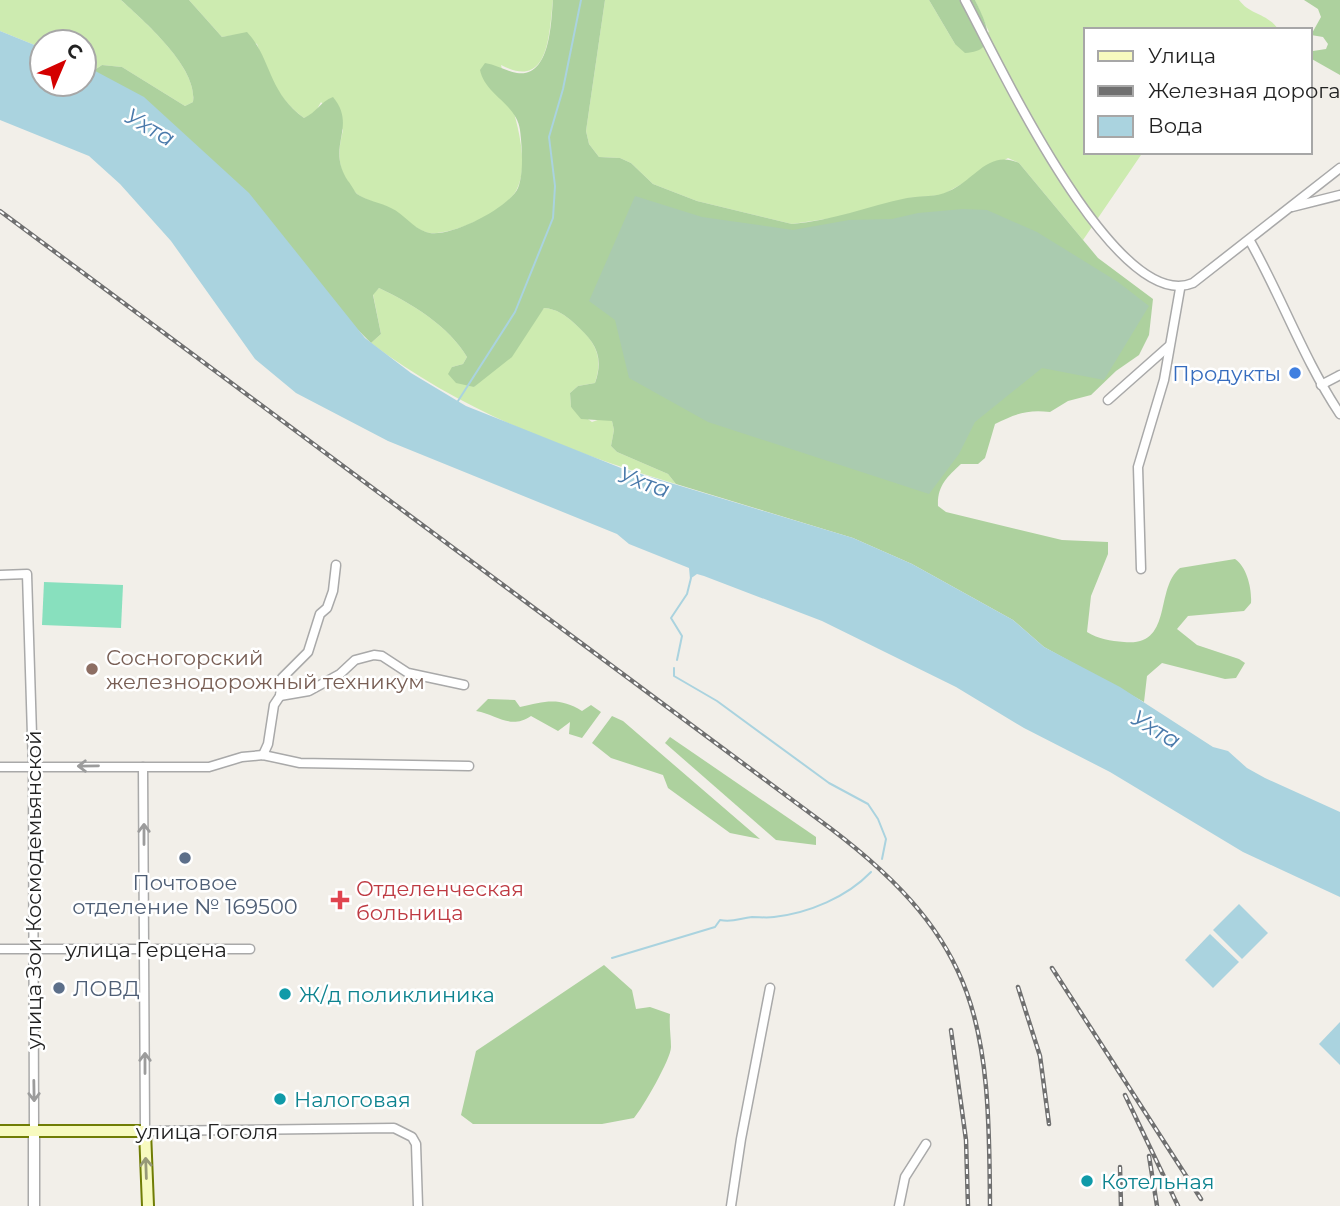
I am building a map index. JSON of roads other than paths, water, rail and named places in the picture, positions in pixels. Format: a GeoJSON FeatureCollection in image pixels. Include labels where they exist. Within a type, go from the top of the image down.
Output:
{"type":"FeatureCollection","features":[{"type":"Feature","properties":{"kind":"main road","name":"улица Гоголя"},"geometry":{"type":"LineString","coordinates":[[0,1131],[145,1131]]}},
{"type":"Feature","properties":{"kind":"main road"},"geometry":{"type":"LineString","coordinates":[[145,1131],[148,1206]]}},
{"type":"Feature","properties":{"kind":"street"},"geometry":{"type":"LineString","coordinates":[[965,0],[1040,139],[1087,214],[1147,276],[1160,284],[1180,289],[1193,283],[1340,168]]}},
{"type":"Feature","properties":{"kind":"street"},"geometry":{"type":"LineString","coordinates":[[1289,208],[1340,195]]}},
{"type":"Feature","properties":{"kind":"street"},"geometry":{"type":"LineString","coordinates":[[1250,241],[1272,280],[1321,385],[1340,414]]}},
{"type":"Feature","properties":{"kind":"street"},"geometry":{"type":"LineString","coordinates":[[1141,569],[1138,467],[1164,380],[1180,289]]}},
{"type":"Feature","properties":{"kind":"street"},"geometry":{"type":"LineString","coordinates":[[1108,400],[1169,346]]}},
{"type":"Feature","properties":{"kind":"street"},"geometry":{"type":"LineString","coordinates":[[1321,385],[1340,375]]}},
{"type":"Feature","properties":{"kind":"street"},"geometry":{"type":"LineString","coordinates":[[263,755],[274,705],[280,696],[282,678],[307,652],[320,614],[327,608],[333,591],[336,565]]}},
{"type":"Feature","properties":{"kind":"street","name":"улица Зои Космодемьянской"},"geometry":{"type":"LineString","coordinates":[[0,575],[27,574],[33,767],[34,1206]]}},
{"type":"Feature","properties":{"kind":"street"},"geometry":{"type":"LineString","coordinates":[[280,696],[309,691],[340,674],[355,660],[374,655],[382,656],[408,673],[464,685]]}},
{"type":"Feature","properties":{"kind":"street"},"geometry":{"type":"LineString","coordinates":[[0,767],[209,767],[242,757],[263,755],[300,763],[469,766]]}},
{"type":"Feature","properties":{"kind":"street"},"geometry":{"type":"LineString","coordinates":[[144,767],[145,1131]]}},
{"type":"Feature","properties":{"kind":"street","name":"улица Герцена"},"geometry":{"type":"LineString","coordinates":[[0,949],[250,949]]}},
{"type":"Feature","properties":{"kind":"street"},"geometry":{"type":"LineString","coordinates":[[731,1206],[770,988]]}},
{"type":"Feature","properties":{"kind":"street","name":"улица Гоголя"},"geometry":{"type":"LineString","coordinates":[[145,1131],[394,1129],[412,1137],[418,1151],[418,1206]]}},
{"type":"Feature","properties":{"kind":"street"},"geometry":{"type":"LineString","coordinates":[[899,1206],[905,1177],[926,1144]]}},
{"type":"Feature","properties":{"kind":"water","name":"Ухта"},"geometry":{"type":"Polygon","coordinates":[[[0,31],[28,42],[28,98],[98,98],[98,72],[144,97],[249,193],[365,338],[411,373],[466,406],[621,468],[853,538],[912,564],[1013,620],[1044,647],[1120,687],[1213,747],[1228,751],[1247,768],[1340,812],[1340,897],[1243,852],[1110,772],[1024,728],[956,687],[822,621],[704,576],[697,574],[690,579],[689,568],[629,544],[617,534],[388,441],[296,393],[255,359],[171,241],[120,184],[89,156],[0,120],[0,31]]]}},
{"type":"Feature","properties":{"kind":"water"},"geometry":{"type":"Polygon","coordinates":[[[1239,904],[1268,933],[1242,959],[1213,930],[1239,904]]]}},
{"type":"Feature","properties":{"kind":"water"},"geometry":{"type":"Polygon","coordinates":[[[1210,934],[1239,962],[1213,988],[1185,960],[1210,934]]]}},
{"type":"Feature","properties":{"kind":"water"},"geometry":{"type":"Polygon","coordinates":[[[1340,1022],[1340,1065],[1319,1044],[1340,1022]]]}},
{"type":"Feature","properties":{"kind":"waterway"},"geometry":{"type":"LineString","coordinates":[[458,401],[515,312],[553,218],[555,186],[549,137],[563,89],[581,0]]}},
{"type":"Feature","properties":{"kind":"waterway"},"geometry":{"type":"LineString","coordinates":[[677,660],[682,636],[671,618],[687,594],[691,578]]}},
{"type":"Feature","properties":{"kind":"waterway"},"geometry":{"type":"LineString","coordinates":[[674,668],[674,676],[717,701],[829,783],[868,804],[886,839],[882,859]]}},
{"type":"Feature","properties":{"kind":"waterway"},"geometry":{"type":"LineString","coordinates":[[612,958],[715,927],[720,920],[774,917],[814,908],[851,889],[871,872]]}},
{"type":"Feature","properties":{"kind":"railway"},"geometry":{"type":"LineString","coordinates":[[0,211],[830,828],[880,870],[919,910],[947,950],[967,992],[979,1037],[986,1087],[990,1206]]}},
{"type":"Feature","properties":{"kind":"railway"},"geometry":{"type":"LineString","coordinates":[[1052,968],[1201,1199]]}},
{"type":"Feature","properties":{"kind":"railway"},"geometry":{"type":"LineString","coordinates":[[1018,987],[1040,1056],[1049,1124]]}},
{"type":"Feature","properties":{"kind":"railway"},"geometry":{"type":"LineString","coordinates":[[951,1030],[966,1140],[968,1206]]}},
{"type":"Feature","properties":{"kind":"railway"},"geometry":{"type":"LineString","coordinates":[[1125,1095],[1178,1206]]}},
{"type":"Feature","properties":{"kind":"railway"},"geometry":{"type":"LineString","coordinates":[[1149,1156],[1157,1206]]}},
{"type":"Feature","properties":{"kind":"railway"},"geometry":{"type":"LineString","coordinates":[[1120,1167],[1121,1206]]}},
{"type":"Feature","properties":{"kind":"place","name":"Продукты"},"geometry":{"type":"Point","coordinates":[1295,373]}},
{"type":"Feature","properties":{"kind":"place","name":"Сосногорский железнодорожный техникум"},"geometry":{"type":"Point","coordinates":[92,669]}},
{"type":"Feature","properties":{"kind":"place","name":"Почтовое отделение № 169500"},"geometry":{"type":"Point","coordinates":[185,858]}},
{"type":"Feature","properties":{"kind":"place","name":"Отделенческая больница"},"geometry":{"type":"Point","coordinates":[340,900]}},
{"type":"Feature","properties":{"kind":"place","name":"ЛОВД"},"geometry":{"type":"Point","coordinates":[59,988]}},
{"type":"Feature","properties":{"kind":"place","name":"Ж/д поликлиника"},"geometry":{"type":"Point","coordinates":[285,994]}},
{"type":"Feature","properties":{"kind":"place","name":"Налоговая"},"geometry":{"type":"Point","coordinates":[280,1099]}},
{"type":"Feature","properties":{"kind":"place","name":"Котельная"},"geometry":{"type":"Point","coordinates":[1087,1181]}}]}
